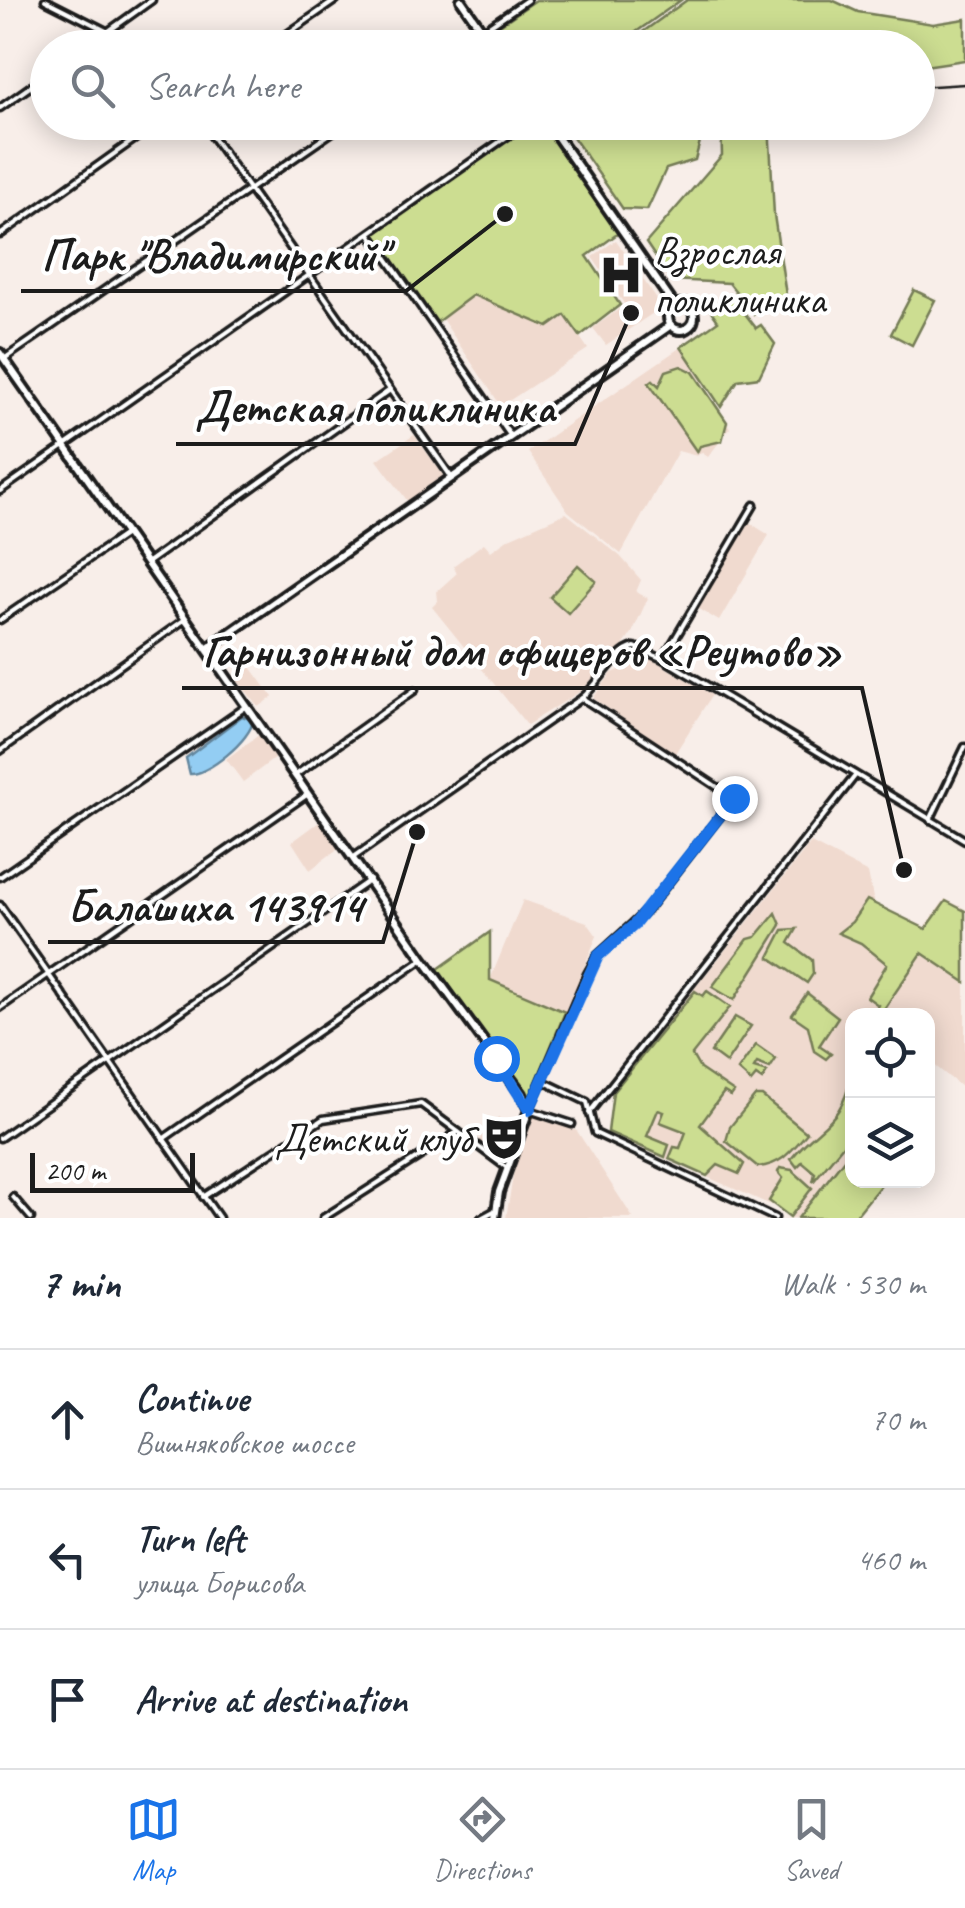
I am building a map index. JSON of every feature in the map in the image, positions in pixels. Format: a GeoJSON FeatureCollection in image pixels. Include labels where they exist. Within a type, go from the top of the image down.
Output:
{"type":"FeatureCollection","features":[{"type":"Feature","properties":{"kind":"street"},"geometry":{"type":"LineString","coordinates":[[46,0],[105,30]]}},
{"type":"Feature","properties":{"kind":"street"},"geometry":{"type":"LineString","coordinates":[[108,30],[152,0]]}},
{"type":"Feature","properties":{"kind":"street"},"geometry":{"type":"LineString","coordinates":[[293,30],[336,0]]}},
{"type":"Feature","properties":{"kind":"street"},"geometry":{"type":"LineString","coordinates":[[461,0],[482,30],[527,0]]}},
{"type":"Feature","properties":{"kind":"street"},"geometry":{"type":"LineString","coordinates":[[0,108],[30,87]]}},
{"type":"Feature","properties":{"kind":"street"},"geometry":{"type":"LineString","coordinates":[[0,235],[135,140]]}},
{"type":"Feature","properties":{"kind":"street"},"geometry":{"type":"LineString","coordinates":[[214,140],[452,478]]}},
{"type":"Feature","properties":{"kind":"street"},"geometry":{"type":"LineString","coordinates":[[322,140],[2,356],[529,1110],[572,1124]]}},
{"type":"Feature","properties":{"kind":"street"},"geometry":{"type":"LineString","coordinates":[[0,492],[503,140]]}},
{"type":"Feature","properties":{"kind":"street"},"geometry":{"type":"LineString","coordinates":[[559,140],[674,305],[691,307],[695,319],[686,330],[670,325]]}},
{"type":"Feature","properties":{"kind":"street"},"geometry":{"type":"LineString","coordinates":[[370,234],[512,437]]}},
{"type":"Feature","properties":{"kind":"street"},"geometry":{"type":"LineString","coordinates":[[670,325],[669,312],[674,305]]}},
{"type":"Feature","properties":{"kind":"street"},"geometry":{"type":"LineString","coordinates":[[208,648],[670,325]]}},
{"type":"Feature","properties":{"kind":"street"},"geometry":{"type":"LineString","coordinates":[[148,562],[390,390]]}},
{"type":"Feature","properties":{"kind":"street"},"geometry":{"type":"LineString","coordinates":[[663,658],[754,505]]}},
{"type":"Feature","properties":{"kind":"street"},"geometry":{"type":"LineString","coordinates":[[0,620],[127,532]]}},
{"type":"Feature","properties":{"kind":"street"},"geometry":{"type":"LineString","coordinates":[[0,750],[188,618]]}},
{"type":"Feature","properties":{"kind":"street"},"geometry":{"type":"LineString","coordinates":[[354,857],[582,698],[628,648],[663,658],[965,840]]}},
{"type":"Feature","properties":{"kind":"street"},"geometry":{"type":"LineString","coordinates":[[296,774],[415,690]]}},
{"type":"Feature","properties":{"kind":"street"},"geometry":{"type":"LineString","coordinates":[[480,1218],[495,1214],[529,1110],[598,956],[634,925],[734,798],[582,698]]}},
{"type":"Feature","properties":{"kind":"street"},"geometry":{"type":"LineString","coordinates":[[0,877],[249,705]]}},
{"type":"Feature","properties":{"kind":"street"},"geometry":{"type":"LineString","coordinates":[[930,820],[965,747]]}},
{"type":"Feature","properties":{"kind":"street"},"geometry":{"type":"LineString","coordinates":[[588,1113],[855,776]]}},
{"type":"Feature","properties":{"kind":"street"},"geometry":{"type":"LineString","coordinates":[[0,1008],[309,793]]}},
{"type":"Feature","properties":{"kind":"street"},"geometry":{"type":"LineString","coordinates":[[0,1138],[370,880]]}},
{"type":"Feature","properties":{"kind":"street"},"geometry":{"type":"LineString","coordinates":[[0,905],[219,1218]]}},
{"type":"Feature","properties":{"kind":"street"},"geometry":{"type":"LineString","coordinates":[[163,1139],[423,959]]}},
{"type":"Feature","properties":{"kind":"street"},"geometry":{"type":"LineString","coordinates":[[542,1081],[587,1102],[595,1133],[775,1218]]}},
{"type":"Feature","properties":{"kind":"street"},"geometry":{"type":"LineString","coordinates":[[204,1197],[323,1119],[421,1104],[507,1168]]}},
{"type":"Feature","properties":{"kind":"street"},"geometry":{"type":"LineString","coordinates":[[323,1218],[458,1132]]}},
{"type":"Feature","properties":{"kind":"street"},"geometry":{"type":"LineString","coordinates":[[13,1196],[31,1218]]}},
{"type":"Feature","properties":{"kind":"shaded area"},"geometry":{"type":"Polygon","coordinates":[[[616,240],[662,307],[606,345],[593,328],[625,305],[592,257],[616,240]]]}},
{"type":"Feature","properties":{"kind":"shaded area"},"geometry":{"type":"Polygon","coordinates":[[[473,295],[548,327],[565,315],[588,349],[501,406],[442,319],[473,295]]]}},
{"type":"Feature","properties":{"kind":"shaded area"},"geometry":{"type":"Polygon","coordinates":[[[681,347],[730,428],[708,457],[701,452],[697,456],[678,451],[621,554],[568,511],[528,452],[681,347]]]}},
{"type":"Feature","properties":{"kind":"shaded area"},"geometry":{"type":"Polygon","coordinates":[[[414,435],[444,476],[409,503],[377,460],[414,435]]]}},
{"type":"Feature","properties":{"kind":"shaded area"},"geometry":{"type":"Polygon","coordinates":[[[566,513],[620,556],[641,580],[636,592],[648,598],[632,633],[600,679],[527,725],[432,607],[438,601],[437,591],[457,573],[453,566],[484,543],[491,551],[509,538],[566,513]]]}},
{"type":"Feature","properties":{"kind":"shaded area"},"geometry":{"type":"Polygon","coordinates":[[[747,521],[769,535],[719,621],[696,607],[747,521]]]}},
{"type":"Feature","properties":{"kind":"shaded area"},"geometry":{"type":"Polygon","coordinates":[[[650,658],[712,695],[674,755],[593,698],[612,673],[650,658]]]}},
{"type":"Feature","properties":{"kind":"shaded area"},"geometry":{"type":"Polygon","coordinates":[[[251,667],[273,697],[259,707],[236,679],[251,667]]]}},
{"type":"Feature","properties":{"kind":"shaded area"},"geometry":{"type":"Polygon","coordinates":[[[263,732],[279,755],[243,782],[226,759],[263,732]]]}},
{"type":"Feature","properties":{"kind":"shaded area"},"geometry":{"type":"Polygon","coordinates":[[[322,820],[340,847],[310,870],[292,842],[322,820]]]}},
{"type":"Feature","properties":{"kind":"shaded area"},"geometry":{"type":"Polygon","coordinates":[[[811,843],[868,873],[874,903],[925,927],[945,899],[965,909],[965,1090],[935,1066],[935,1008],[845,1008],[845,1188],[880,1188],[856,1218],[789,1218],[778,1208],[607,1133],[612,1092],[811,843]]]}},
{"type":"Feature","properties":{"kind":"shaded area"},"geometry":{"type":"Polygon","coordinates":[[[523,900],[587,922],[597,936],[565,1012],[490,980],[523,900]]]}},
{"type":"Feature","properties":{"kind":"shaded area"},"geometry":{"type":"Polygon","coordinates":[[[535,1114],[577,1131],[633,1218],[506,1218],[514,1170],[535,1114]]]}},
{"type":"Feature","properties":{"kind":"shaded area"},"geometry":{"type":"Polygon","coordinates":[[[498,1117],[515,1130],[504,1160],[477,1142],[498,1117]]]}},
{"type":"Feature","properties":{"kind":"green space"},"geometry":{"type":"Polygon","coordinates":[[[536,0],[681,0],[639,30],[492,30],[536,0]]]}},
{"type":"Feature","properties":{"kind":"green space"},"geometry":{"type":"Polygon","coordinates":[[[687,0],[832,0],[858,12],[933,24],[965,19],[965,60],[935,64],[935,30],[646,30],[687,0]]]}},
{"type":"Feature","properties":{"kind":"green space"},"geometry":{"type":"Polygon","coordinates":[[[506,140],[557,140],[620,232],[587,256],[620,305],[580,336],[565,315],[548,327],[473,295],[437,322],[375,234],[506,140]]]}},
{"type":"Feature","properties":{"kind":"green space"},"geometry":{"type":"Polygon","coordinates":[[[575,140],[700,140],[695,160],[666,169],[647,210],[623,209],[575,140]]]}},
{"type":"Feature","properties":{"kind":"green space"},"geometry":{"type":"Polygon","coordinates":[[[722,140],[770,140],[774,215],[786,295],[754,314],[729,283],[671,280],[646,243],[722,155],[722,140]]]}},
{"type":"Feature","properties":{"kind":"green space"},"geometry":{"type":"Polygon","coordinates":[[[914,290],[935,300],[912,345],[891,334],[914,290]]]}},
{"type":"Feature","properties":{"kind":"green space"},"geometry":{"type":"Polygon","coordinates":[[[730,294],[756,328],[761,325],[775,344],[759,377],[738,380],[721,407],[681,347],[718,321],[709,308],[730,294]]]}},
{"type":"Feature","properties":{"kind":"green space"},"geometry":{"type":"Polygon","coordinates":[[[681,366],[693,372],[727,422],[722,441],[700,446],[697,452],[649,383],[653,380],[659,386],[666,371],[681,366]]]}},
{"type":"Feature","properties":{"kind":"green space"},"geometry":{"type":"Polygon","coordinates":[[[578,565],[596,581],[568,613],[550,597],[578,565]]]}},
{"type":"Feature","properties":{"kind":"green space"},"geometry":{"type":"Polygon","coordinates":[[[867,900],[926,929],[946,901],[965,911],[965,982],[922,953],[885,1008],[876,1008],[878,1005],[867,997],[887,964],[861,943],[838,933],[852,922],[867,900]]]}},
{"type":"Feature","properties":{"kind":"green space"},"geometry":{"type":"Polygon","coordinates":[[[776,913],[781,925],[734,1000],[712,987],[748,939],[756,937],[776,913]]]}},
{"type":"Feature","properties":{"kind":"green space"},"geometry":{"type":"Polygon","coordinates":[[[797,929],[789,943],[812,960],[813,974],[807,983],[769,957],[783,930],[797,929]]]}},
{"type":"Feature","properties":{"kind":"green space"},"geometry":{"type":"Polygon","coordinates":[[[490,932],[490,980],[565,1012],[529,1100],[438,969],[490,932]]]}},
{"type":"Feature","properties":{"kind":"green space"},"geometry":{"type":"Polygon","coordinates":[[[695,991],[703,996],[707,991],[730,1007],[692,1055],[700,1069],[734,1092],[731,1096],[724,1092],[700,1125],[744,1164],[739,1174],[718,1165],[707,1176],[669,1159],[674,1147],[680,1148],[686,1132],[660,1122],[664,1112],[658,1110],[647,1136],[669,1145],[665,1157],[608,1132],[613,1092],[695,991]]]}},
{"type":"Feature","properties":{"kind":"green space"},"geometry":{"type":"Polygon","coordinates":[[[807,993],[838,1017],[819,1046],[831,1054],[826,1059],[814,1051],[808,1026],[792,1015],[807,993]]]}},
{"type":"Feature","properties":{"kind":"green space"},"geometry":{"type":"Polygon","coordinates":[[[735,1017],[751,1026],[726,1063],[711,1052],[735,1017]]]}},
{"type":"Feature","properties":{"kind":"green space"},"geometry":{"type":"Polygon","coordinates":[[[756,1045],[776,1059],[770,1068],[757,1063],[754,1068],[767,1072],[762,1080],[756,1076],[751,1082],[738,1070],[756,1045]]]}},
{"type":"Feature","properties":{"kind":"green space"},"geometry":{"type":"Polygon","coordinates":[[[755,1096],[762,1096],[807,1133],[780,1160],[758,1167],[726,1141],[730,1127],[755,1096]]]}},
{"type":"Feature","properties":{"kind":"green space"},"geometry":{"type":"Polygon","coordinates":[[[845,1096],[845,1143],[813,1182],[815,1173],[802,1162],[797,1167],[791,1159],[845,1096]]]}},
{"type":"Feature","properties":{"kind":"green space"},"geometry":{"type":"Polygon","coordinates":[[[845,1158],[845,1188],[878,1188],[854,1218],[798,1218],[845,1158]]]}},
{"type":"Feature","properties":{"kind":"green space"},"geometry":{"type":"Polygon","coordinates":[[[780,1168],[792,1170],[812,1188],[790,1217],[769,1201],[783,1178],[778,1172],[780,1168]]]}},
{"type":"Feature","properties":{"kind":"water"},"geometry":{"type":"Polygon","coordinates":[[[242,716],[253,720],[237,746],[206,769],[190,774],[186,758],[242,716]]]}},
{"type":"Feature","properties":{"kind":"railway"},"geometry":{"type":"LineString","coordinates":[[935,86],[965,84]]}},
{"type":"Feature","properties":{"kind":"place","name":"Парк \"Владимирский\""},"geometry":{"type":"Point","coordinates":[505,214]}},
{"type":"Feature","properties":{"kind":"place","name":"Взрослая поликлиника"},"geometry":{"type":"Point","coordinates":[621,275]}},
{"type":"Feature","properties":{"kind":"place","name":"Детская поликлиника"},"geometry":{"type":"Point","coordinates":[631,313]}},
{"type":"Feature","properties":{"kind":"place","name":"Балашиха 143914"},"geometry":{"type":"Point","coordinates":[417,832]}},
{"type":"Feature","properties":{"kind":"place","name":"Гарнизонный дом офицеров «Реутово»"},"geometry":{"type":"Point","coordinates":[904,870]}},
{"type":"Feature","properties":{"kind":"place","name":"Детский клуб"},"geometry":{"type":"Point","coordinates":[504,1138]}},
{"type":"Feature","properties":{"kind":"route"},"geometry":{"type":"LineString","coordinates":[[496,1058],[529,1110],[581,986],[598,956],[634,925],[734,798]]}}]}
